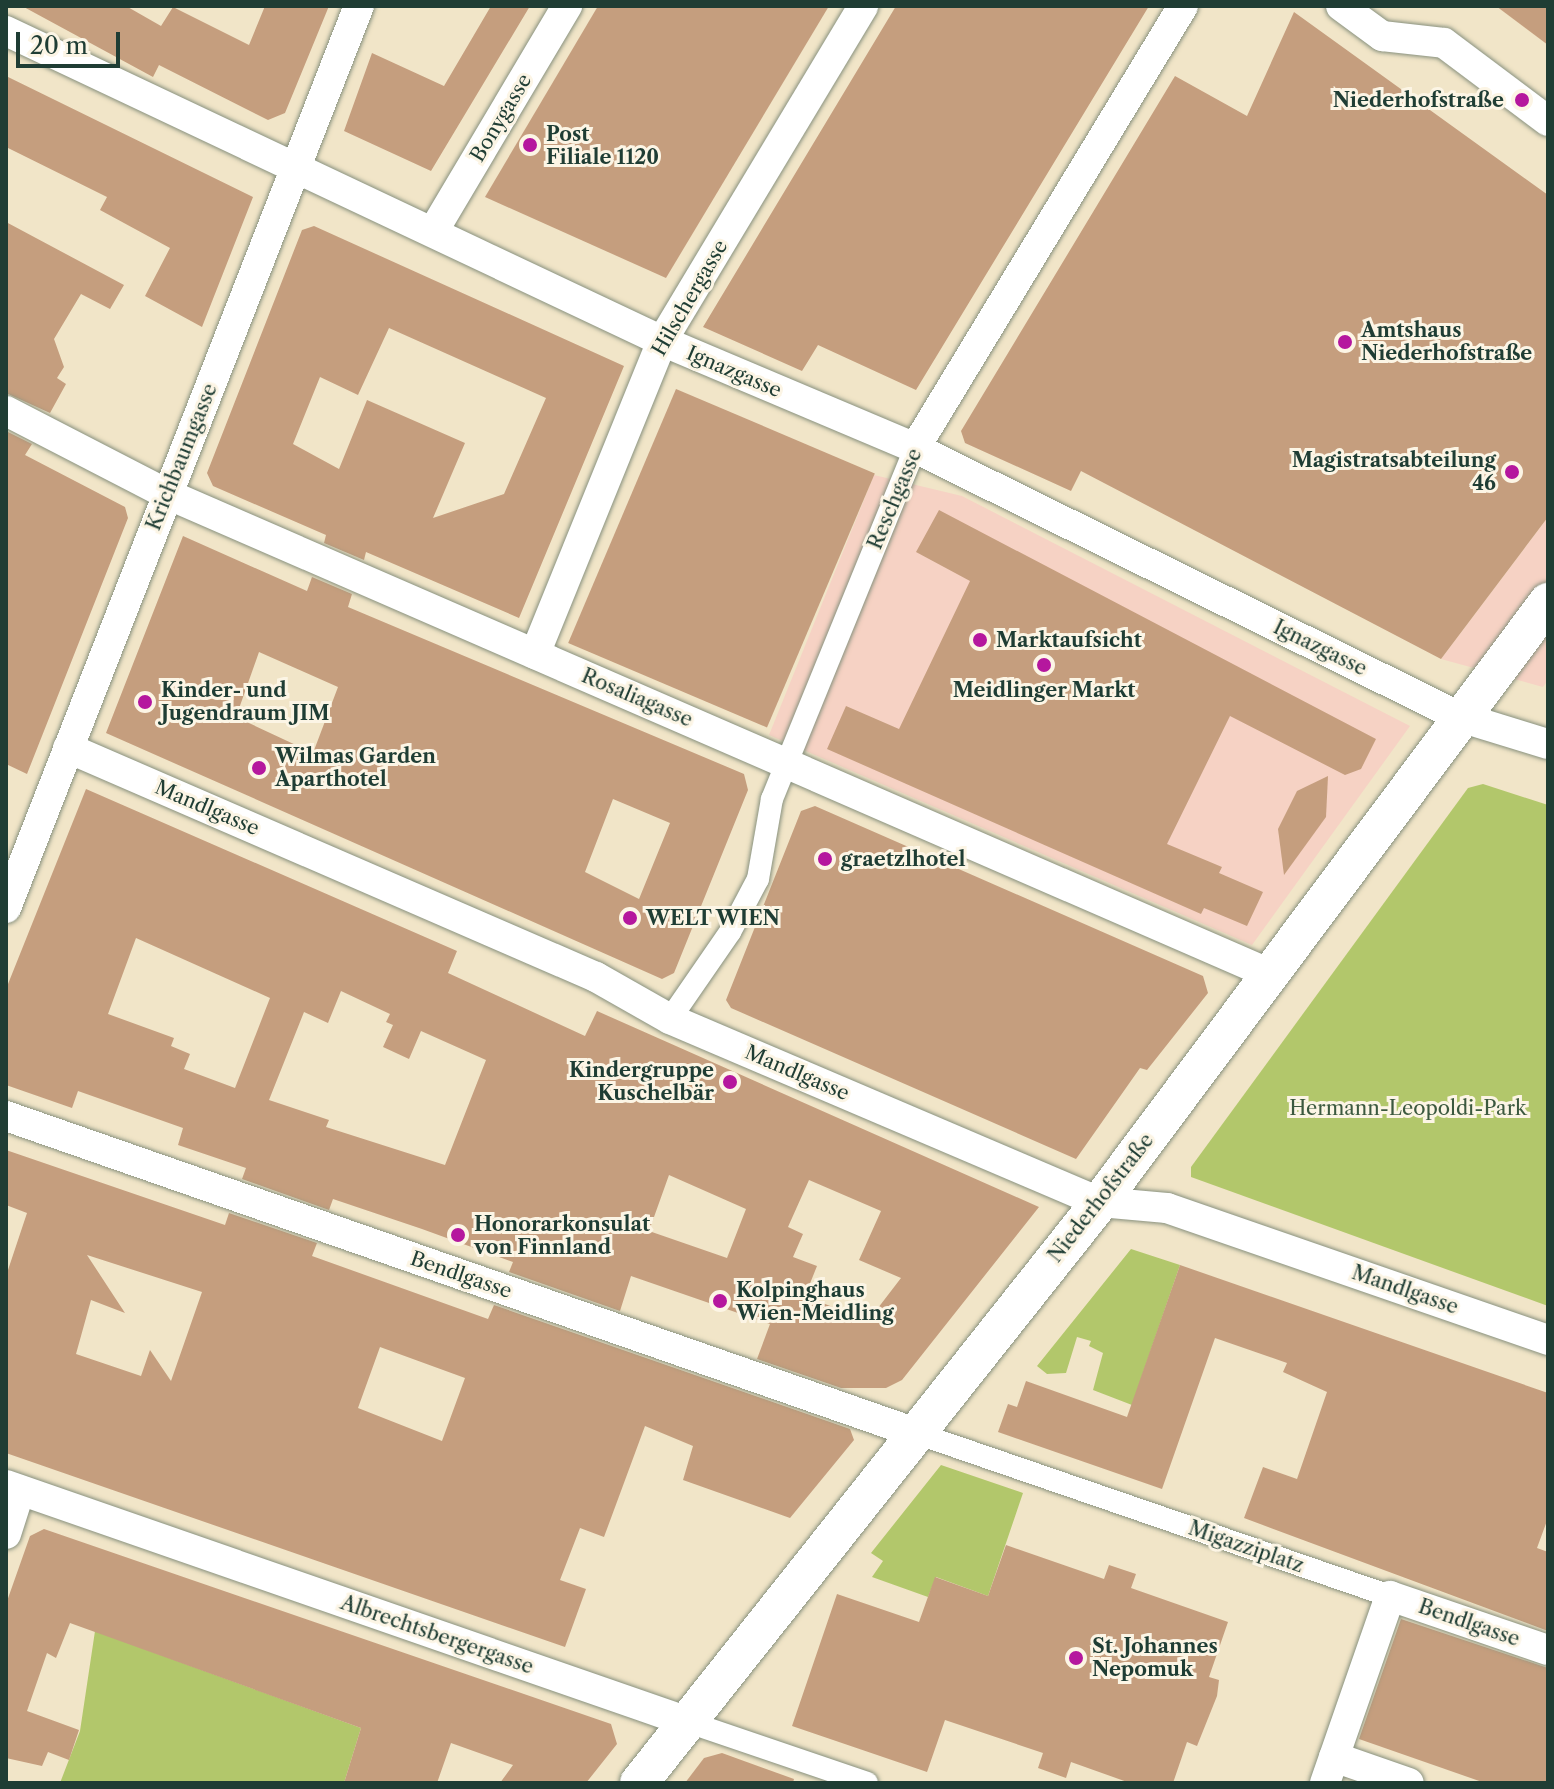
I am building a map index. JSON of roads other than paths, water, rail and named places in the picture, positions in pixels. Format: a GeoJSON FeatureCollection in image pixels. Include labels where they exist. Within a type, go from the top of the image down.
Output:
{"type":"FeatureCollection","features":[{"type":"Feature","properties":{"kind":"street","name":"Krichbaumgasse"},"geometry":{"type":"LineString","coordinates":[[6,908],[359,6]]}},
{"type":"Feature","properties":{"kind":"street","name":"Bonygasse"},"geometry":{"type":"LineString","coordinates":[[434,230],[567,6]]}},
{"type":"Feature","properties":{"kind":"street","name":"Hilschergasse"},"geometry":{"type":"LineString","coordinates":[[535,654],[662,341],[863,6]]}},
{"type":"Feature","properties":{"kind":"street","name":"Reschgasse"},"geometry":{"type":"LineString","coordinates":[[670,1019],[730,932],[754,886],[772,799],[915,448],[1183,6]]}},
{"type":"Feature","properties":{"kind":"street"},"geometry":{"type":"LineString","coordinates":[[1341,6],[1382,36],[1444,43],[1548,121]]}},
{"type":"Feature","properties":{"kind":"street","name":"Ignazgasse"},"geometry":{"type":"LineString","coordinates":[[6,31],[296,172],[434,230],[662,341],[915,448],[1460,717],[1548,744]]}},
{"type":"Feature","properties":{"kind":"street","name":"Rosaliagasse"},"geometry":{"type":"LineString","coordinates":[[6,411],[167,494],[1272,975]]}},
{"type":"Feature","properties":{"kind":"street","name":"Niederhofstraße"},"geometry":{"type":"LineString","coordinates":[[639,1783],[1100,1202],[1548,602]]}},
{"type":"Feature","properties":{"kind":"street","name":"Mandlgasse"},"geometry":{"type":"LineString","coordinates":[[68,748],[596,977],[670,1019],[1100,1202],[1167,1208],[1548,1340]]}},
{"type":"Feature","properties":{"kind":"street","name":"Bendlgasse"},"geometry":{"type":"LineString","coordinates":[[6,1116],[916,1433]]}},
{"type":"Feature","properties":{"kind":"street","name":"Migazziplatz"},"geometry":{"type":"LineString","coordinates":[[916,1433],[1390,1596]]}},
{"type":"Feature","properties":{"kind":"street"},"geometry":{"type":"LineString","coordinates":[[6,1534],[13,1488]]}},
{"type":"Feature","properties":{"kind":"street","name":"Albrechtsbergergasse"},"geometry":{"type":"LineString","coordinates":[[13,1488],[867,1783]]}},
{"type":"Feature","properties":{"kind":"street"},"geometry":{"type":"LineString","coordinates":[[1390,1596],[1330,1770],[1409,1783]]}},
{"type":"Feature","properties":{"kind":"street","name":"Bendlgasse"},"geometry":{"type":"LineString","coordinates":[[1390,1596],[1548,1650]]}},
{"type":"Feature","properties":{"kind":"place","name":"Niederhofstraße"},"geometry":{"type":"Point","coordinates":[1522,100]}},
{"type":"Feature","properties":{"kind":"place","name":"Post Filiale 1120"},"geometry":{"type":"Point","coordinates":[530,145]}},
{"type":"Feature","properties":{"kind":"place","name":"Amtshaus Niederhofstraße"},"geometry":{"type":"Point","coordinates":[1345,342]}},
{"type":"Feature","properties":{"kind":"place","name":"Magistratsabteilung 46"},"geometry":{"type":"Point","coordinates":[1512,472]}},
{"type":"Feature","properties":{"kind":"place","name":"Marktaufsicht"},"geometry":{"type":"Point","coordinates":[980,640]}},
{"type":"Feature","properties":{"kind":"place","name":"Meidlinger Markt"},"geometry":{"type":"Point","coordinates":[1044,665]}},
{"type":"Feature","properties":{"kind":"place","name":"Kinder- und Jugendraum JIM"},"geometry":{"type":"Point","coordinates":[145,702]}},
{"type":"Feature","properties":{"kind":"place","name":"Wilmas Garden Aparthotel"},"geometry":{"type":"Point","coordinates":[259,768]}},
{"type":"Feature","properties":{"kind":"place","name":"graetzlhotel"},"geometry":{"type":"Point","coordinates":[825,859]}},
{"type":"Feature","properties":{"kind":"place","name":"WELT WIEN"},"geometry":{"type":"Point","coordinates":[630,918]}},
{"type":"Feature","properties":{"kind":"place","name":"Kindergruppe Kuschelbär"},"geometry":{"type":"Point","coordinates":[730,1082]}},
{"type":"Feature","properties":{"kind":"place","name":"Honorarkonsulat von Finnland"},"geometry":{"type":"Point","coordinates":[458,1235]}},
{"type":"Feature","properties":{"kind":"place","name":"Kolpinghaus Wien-Meidling"},"geometry":{"type":"Point","coordinates":[720,1301]}},
{"type":"Feature","properties":{"kind":"place","name":"St. Johannes Nepomuk"},"geometry":{"type":"Point","coordinates":[1076,1658]}},
{"type":"Feature","properties":{"kind":"park label","name":"Hermann-Leopoldi-Park"},"geometry":{"type":"Point","coordinates":[1408,1108]}}]}
